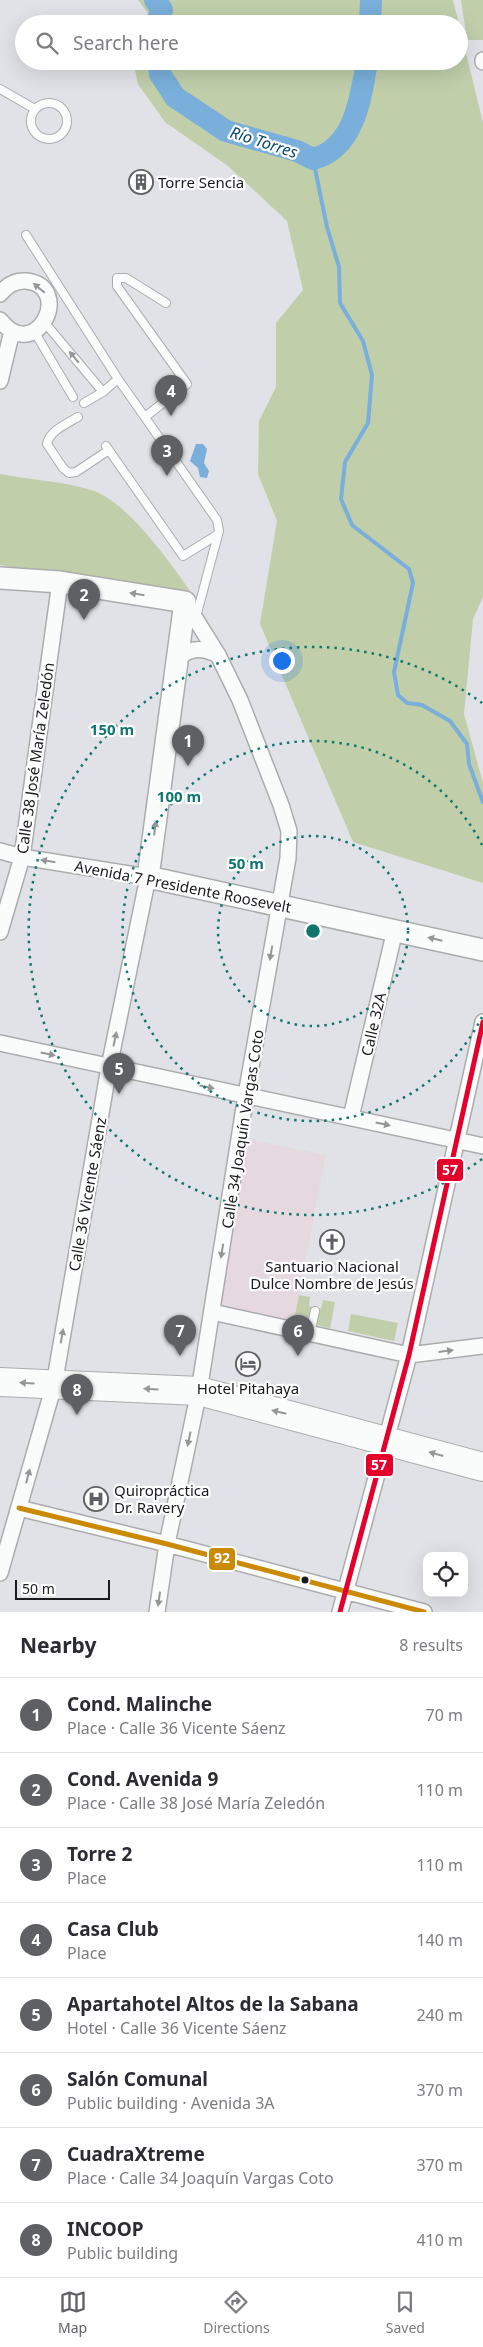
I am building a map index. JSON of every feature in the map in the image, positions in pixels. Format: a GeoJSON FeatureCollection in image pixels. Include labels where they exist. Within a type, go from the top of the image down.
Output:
{"type":"FeatureCollection","features":[{"type":"Feature","properties":{"kind":"highway"},"geometry":{"type":"LineString","coordinates":[[0,1382],[199,1392],[388,1440],[483,1467]]}},
{"type":"Feature","properties":{"kind":"street"},"geometry":{"type":"LineString","coordinates":[[0,294],[12,283],[20,281],[37,284],[48,298],[50,306],[40,327],[19,333],[12,331],[0,320]]}},
{"type":"Feature","properties":{"kind":"street"},"geometry":{"type":"LineString","coordinates":[[0,381],[12,331]]}},
{"type":"Feature","properties":{"kind":"street"},"geometry":{"type":"LineString","coordinates":[[0,578],[60,582],[190,610]]}},
{"type":"Feature","properties":{"kind":"street","name":"Calle 38 José María Zeledón"},"geometry":{"type":"LineString","coordinates":[[0,932],[22,857],[60,582]]}},
{"type":"Feature","properties":{"kind":"street","name":"Calle 34 Joaquín Vargas Coto"},"geometry":{"type":"LineString","coordinates":[[157,1612],[167,1544],[199,1392],[246,1095],[288,858],[289,831],[240,700],[218,655],[190,610]]}},
{"type":"Feature","properties":{"kind":"street","name":"Calle 36 Vicente Sáenz"},"geometry":{"type":"LineString","coordinates":[[0,1573],[54,1384],[109,1067],[148,876],[177,659],[190,610]]}},
{"type":"Feature","properties":{"kind":"street"},"geometry":{"type":"LineString","coordinates":[[177,659],[192,649],[202,649],[218,655]]}},
{"type":"Feature","properties":{"kind":"street","name":"Avenida 7 Presidente Roosevelt"},"geometry":{"type":"LineString","coordinates":[[0,851],[22,857],[148,876],[483,950]]}},
{"type":"Feature","properties":{"kind":"street","name":"Calle 32A"},"geometry":{"type":"LineString","coordinates":[[351,1117],[396,930]]}},
{"type":"Feature","properties":{"kind":"street"},"geometry":{"type":"LineString","coordinates":[[340,1612],[388,1440],[409,1355],[483,1022]]}},
{"type":"Feature","properties":{"kind":"street"},"geometry":{"type":"LineString","coordinates":[[0,1043],[483,1146]]}},
{"type":"Feature","properties":{"kind":"street"},"geometry":{"type":"LineString","coordinates":[[212,1312],[409,1355],[483,1346]]}},
{"type":"Feature","properties":{"kind":"street"},"geometry":{"type":"LineString","coordinates":[[19,1508],[167,1544],[424,1612]]}},
{"type":"Feature","properties":{"kind":"lane"},"geometry":{"type":"LineString","coordinates":[[0,89],[35,109]]}},
{"type":"Feature","properties":{"kind":"lane"},"geometry":{"type":"LineString","coordinates":[[46,103],[62,108],[67,119],[61,134],[50,138],[39,135],[32,126],[31,120],[35,109],[46,103]]}},
{"type":"Feature","properties":{"kind":"lane"},"geometry":{"type":"LineString","coordinates":[[26,235],[118,379],[217,520],[219,530],[190,610]]}},
{"type":"Feature","properties":{"kind":"lane"},"geometry":{"type":"LineString","coordinates":[[145,417],[187,384],[117,286],[117,278],[126,278],[166,303]]}},
{"type":"Feature","properties":{"kind":"lane"},"geometry":{"type":"LineString","coordinates":[[40,327],[103,392]]}},
{"type":"Feature","properties":{"kind":"lane"},"geometry":{"type":"LineString","coordinates":[[40,327],[73,397]]}},
{"type":"Feature","properties":{"kind":"lane"},"geometry":{"type":"LineString","coordinates":[[84,403],[103,392],[118,379]]}},
{"type":"Feature","properties":{"kind":"lane"},"geometry":{"type":"LineString","coordinates":[[78,417],[52,434],[47,440],[47,444],[63,468],[69,473],[76,472],[107,448],[183,556],[217,536]]}},
{"type":"Feature","properties":{"kind":"lane"},"geometry":{"type":"LineString","coordinates":[[310,1334],[315,1310]]}},
{"type":"Feature","properties":{"kind":"shaded area"},"geometry":{"type":"Polygon","coordinates":[[[247,1139],[326,1155],[294,1320],[219,1305],[247,1139]]]}},
{"type":"Feature","properties":{"kind":"green space"},"geometry":{"type":"Polygon","coordinates":[[[138,0],[453,0],[457,15],[147,15],[148,13],[138,0]]]}},
{"type":"Feature","properties":{"kind":"green space"},"geometry":{"type":"Polygon","coordinates":[[[461,0],[483,0],[483,40],[468,40],[468,15],[463,15],[461,0]]]}},
{"type":"Feature","properties":{"kind":"green space"},"geometry":{"type":"Polygon","coordinates":[[[468,61],[483,123],[483,597],[473,619],[464,714],[483,783],[483,883],[353,842],[260,624],[277,521],[258,474],[259,421],[276,387],[276,323],[303,290],[287,221],[228,166],[165,122],[138,84],[135,70],[468,70],[468,61]]]}},
{"type":"Feature","properties":{"kind":"green space"},"geometry":{"type":"Polygon","coordinates":[[[0,474],[69,485],[91,490],[105,496],[120,507],[148,536],[162,552],[194,597],[0,565],[0,474]]]}},
{"type":"Feature","properties":{"kind":"green space"},"geometry":{"type":"Polygon","coordinates":[[[299,1295],[310,1297],[309,1306],[321,1309],[323,1300],[335,1302],[330,1328],[294,1320],[299,1295]]]}},
{"type":"Feature","properties":{"kind":"green space"},"geometry":{"type":"Polygon","coordinates":[[[351,1314],[398,1323],[394,1341],[348,1331],[351,1314]]]}},
{"type":"Feature","properties":{"kind":"water"},"geometry":{"type":"Polygon","coordinates":[[[196,444],[203,444],[207,449],[204,463],[209,471],[207,478],[200,477],[198,468],[190,461],[196,444]]]}},
{"type":"Feature","properties":{"kind":"waterway","name":"Río Torres"},"geometry":{"type":"LineString","coordinates":[[155,0],[162,10],[160,15]]}},
{"type":"Feature","properties":{"kind":"waterway","name":"Río Torres"},"geometry":{"type":"LineString","coordinates":[[370,15],[371,0]]}},
{"type":"Feature","properties":{"kind":"waterway","name":"Río Torres"},"geometry":{"type":"LineString","coordinates":[[159,70],[175,97],[226,131],[297,151],[313,159],[327,153],[338,145],[347,133],[358,106],[366,70]]}},
{"type":"Feature","properties":{"kind":"waterway"},"geometry":{"type":"LineString","coordinates":[[313,159],[327,227],[339,267],[340,303],[363,341],[372,375],[368,423],[345,462],[341,499],[352,525],[409,569],[413,583],[394,672],[398,695],[407,703],[422,705],[450,721],[467,744],[469,764],[483,802]]}},
{"type":"Feature","properties":{"kind":"transit line","name":"57"},"geometry":{"type":"LineString","coordinates":[[340,1612],[409,1355],[483,1022]]}},
{"type":"Feature","properties":{"kind":"transit line","name":"92"},"geometry":{"type":"LineString","coordinates":[[19,1508],[167,1544],[424,1612]]}},
{"type":"Feature","properties":{"kind":"place","name":"Torre Sencia"},"geometry":{"type":"Point","coordinates":[141,182]}},
{"type":"Feature","properties":{"kind":"place","name":"Casa Club"},"geometry":{"type":"Point","coordinates":[171,416]}},
{"type":"Feature","properties":{"kind":"place","name":"Torre 2"},"geometry":{"type":"Point","coordinates":[167,476]}},
{"type":"Feature","properties":{"kind":"place","name":"Cond. Avenida 9"},"geometry":{"type":"Point","coordinates":[84,620]}},
{"type":"Feature","properties":{"kind":"place","name":"Cond. Malinche"},"geometry":{"type":"Point","coordinates":[188,766]}},
{"type":"Feature","properties":{"kind":"place","name":"Apartahotel Altos de la Sabana"},"geometry":{"type":"Point","coordinates":[119,1094]}},
{"type":"Feature","properties":{"kind":"place","name":"Santuario Nacional Dulce Nombre de Jesús"},"geometry":{"type":"Point","coordinates":[332,1242]}},
{"type":"Feature","properties":{"kind":"place","name":"CuadraXtreme"},"geometry":{"type":"Point","coordinates":[180,1356]}},
{"type":"Feature","properties":{"kind":"place","name":"Salón Comunal"},"geometry":{"type":"Point","coordinates":[298,1356]}},
{"type":"Feature","properties":{"kind":"place","name":"Hotel Pitahaya"},"geometry":{"type":"Point","coordinates":[248,1364]}},
{"type":"Feature","properties":{"kind":"place","name":"INCOOP"},"geometry":{"type":"Point","coordinates":[77,1415]}},
{"type":"Feature","properties":{"kind":"place","name":"Quiropráctica Dr. Ravery"},"geometry":{"type":"Point","coordinates":[96,1499]}}]}
